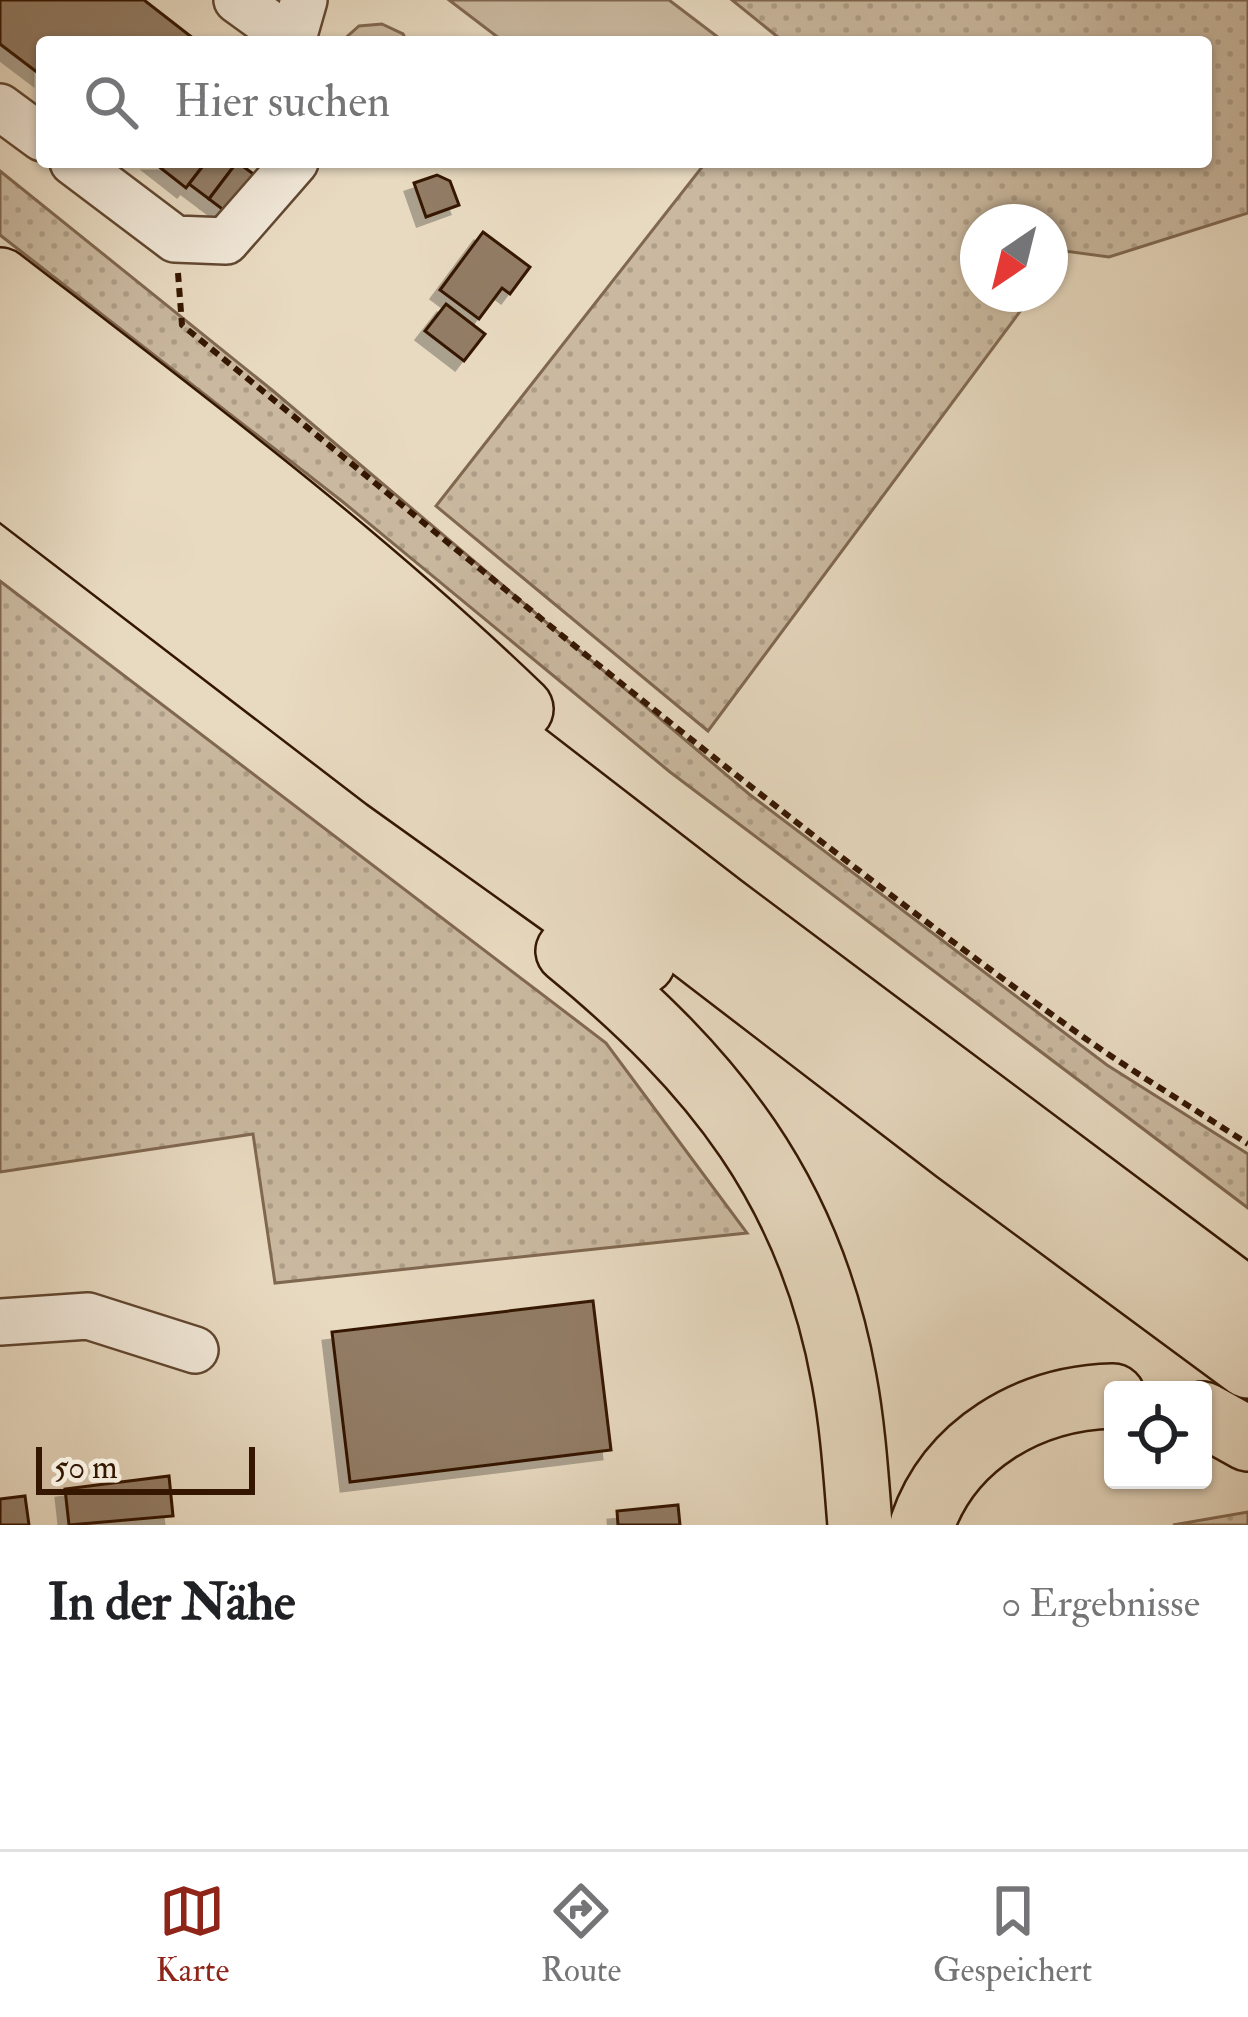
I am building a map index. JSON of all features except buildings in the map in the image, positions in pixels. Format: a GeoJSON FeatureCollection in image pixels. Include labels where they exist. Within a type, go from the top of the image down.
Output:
{"type":"FeatureCollection","features":[{"type":"Feature","properties":{"kind":"highway"},"geometry":{"type":"LineString","coordinates":[[0,280],[181,419],[440,631],[558,743],[660,826],[722,907]]}},
{"type":"Feature","properties":{"kind":"highway"},"geometry":{"type":"LineString","coordinates":[[0,349],[722,907],[1248,1301]]}},
{"type":"Feature","properties":{"kind":"highway"},"geometry":{"type":"LineString","coordinates":[[0,417],[957,1151],[1248,1366]]}},
{"type":"Feature","properties":{"kind":"highway"},"geometry":{"type":"LineString","coordinates":[[0,482],[386,778],[713,1012],[957,1151]]}},
{"type":"Feature","properties":{"kind":"highway"},"geometry":{"type":"LineString","coordinates":[[288,700],[330,767],[619,993],[702,1077],[753,1141],[808,1248],[829,1311],[844,1378],[860,1525]]}},
{"type":"Feature","properties":{"kind":"highway"},"geometry":{"type":"LineString","coordinates":[[922,1525],[947,1475],[992,1433],[1059,1402],[1104,1397]]}},
{"type":"Feature","properties":{"kind":"highway"},"geometry":{"type":"LineString","coordinates":[[1212,1419],[1248,1439]]}},
{"type":"Feature","properties":{"kind":"street"},"geometry":{"type":"LineString","coordinates":[[236,0],[296,27]]}},
{"type":"Feature","properties":{"kind":"street"},"geometry":{"type":"LineString","coordinates":[[0,106],[36,133]]}},
{"type":"Feature","properties":{"kind":"street"},"geometry":{"type":"LineString","coordinates":[[81,168],[176,239],[226,241],[290,168]]}},
{"type":"Feature","properties":{"kind":"street"},"geometry":{"type":"LineString","coordinates":[[0,1322],[88,1316],[195,1350]]}},
{"type":"Feature","properties":{"kind":"path"},"geometry":{"type":"LineString","coordinates":[[176,239],[182,325],[753,789],[1068,1027],[1248,1144]]}},
{"type":"Feature","properties":{"kind":"shaded area"},"geometry":{"type":"Polygon","coordinates":[[[449,0],[669,0],[716,36],[496,36],[449,0]]]}},
{"type":"Feature","properties":{"kind":"shaded area"},"geometry":{"type":"Polygon","coordinates":[[[732,0],[1248,0],[1248,213],[1109,257],[1068,251],[1068,204],[960,204],[960,312],[1020,312],[708,731],[436,506],[701,168],[1212,168],[1212,36],[777,36],[732,0]]]}},
{"type":"Feature","properties":{"kind":"shaded area"},"geometry":{"type":"Polygon","coordinates":[[[382,24],[404,36],[348,36],[359,26],[382,24]]]}},
{"type":"Feature","properties":{"kind":"shaded area"},"geometry":{"type":"Polygon","coordinates":[[[0,171],[272,390],[749,794],[1107,1065],[1248,1154],[1248,1208],[670,772],[343,502],[0,235],[0,171]]]}},
{"type":"Feature","properties":{"kind":"shaded area"},"geometry":{"type":"Polygon","coordinates":[[[0,581],[606,1043],[747,1233],[275,1283],[253,1134],[0,1172],[0,581]]]}},
{"type":"Feature","properties":{"kind":"shaded area"},"geometry":{"type":"Polygon","coordinates":[[[1248,1512],[1248,1525],[1173,1525],[1248,1512]]]}}]}
